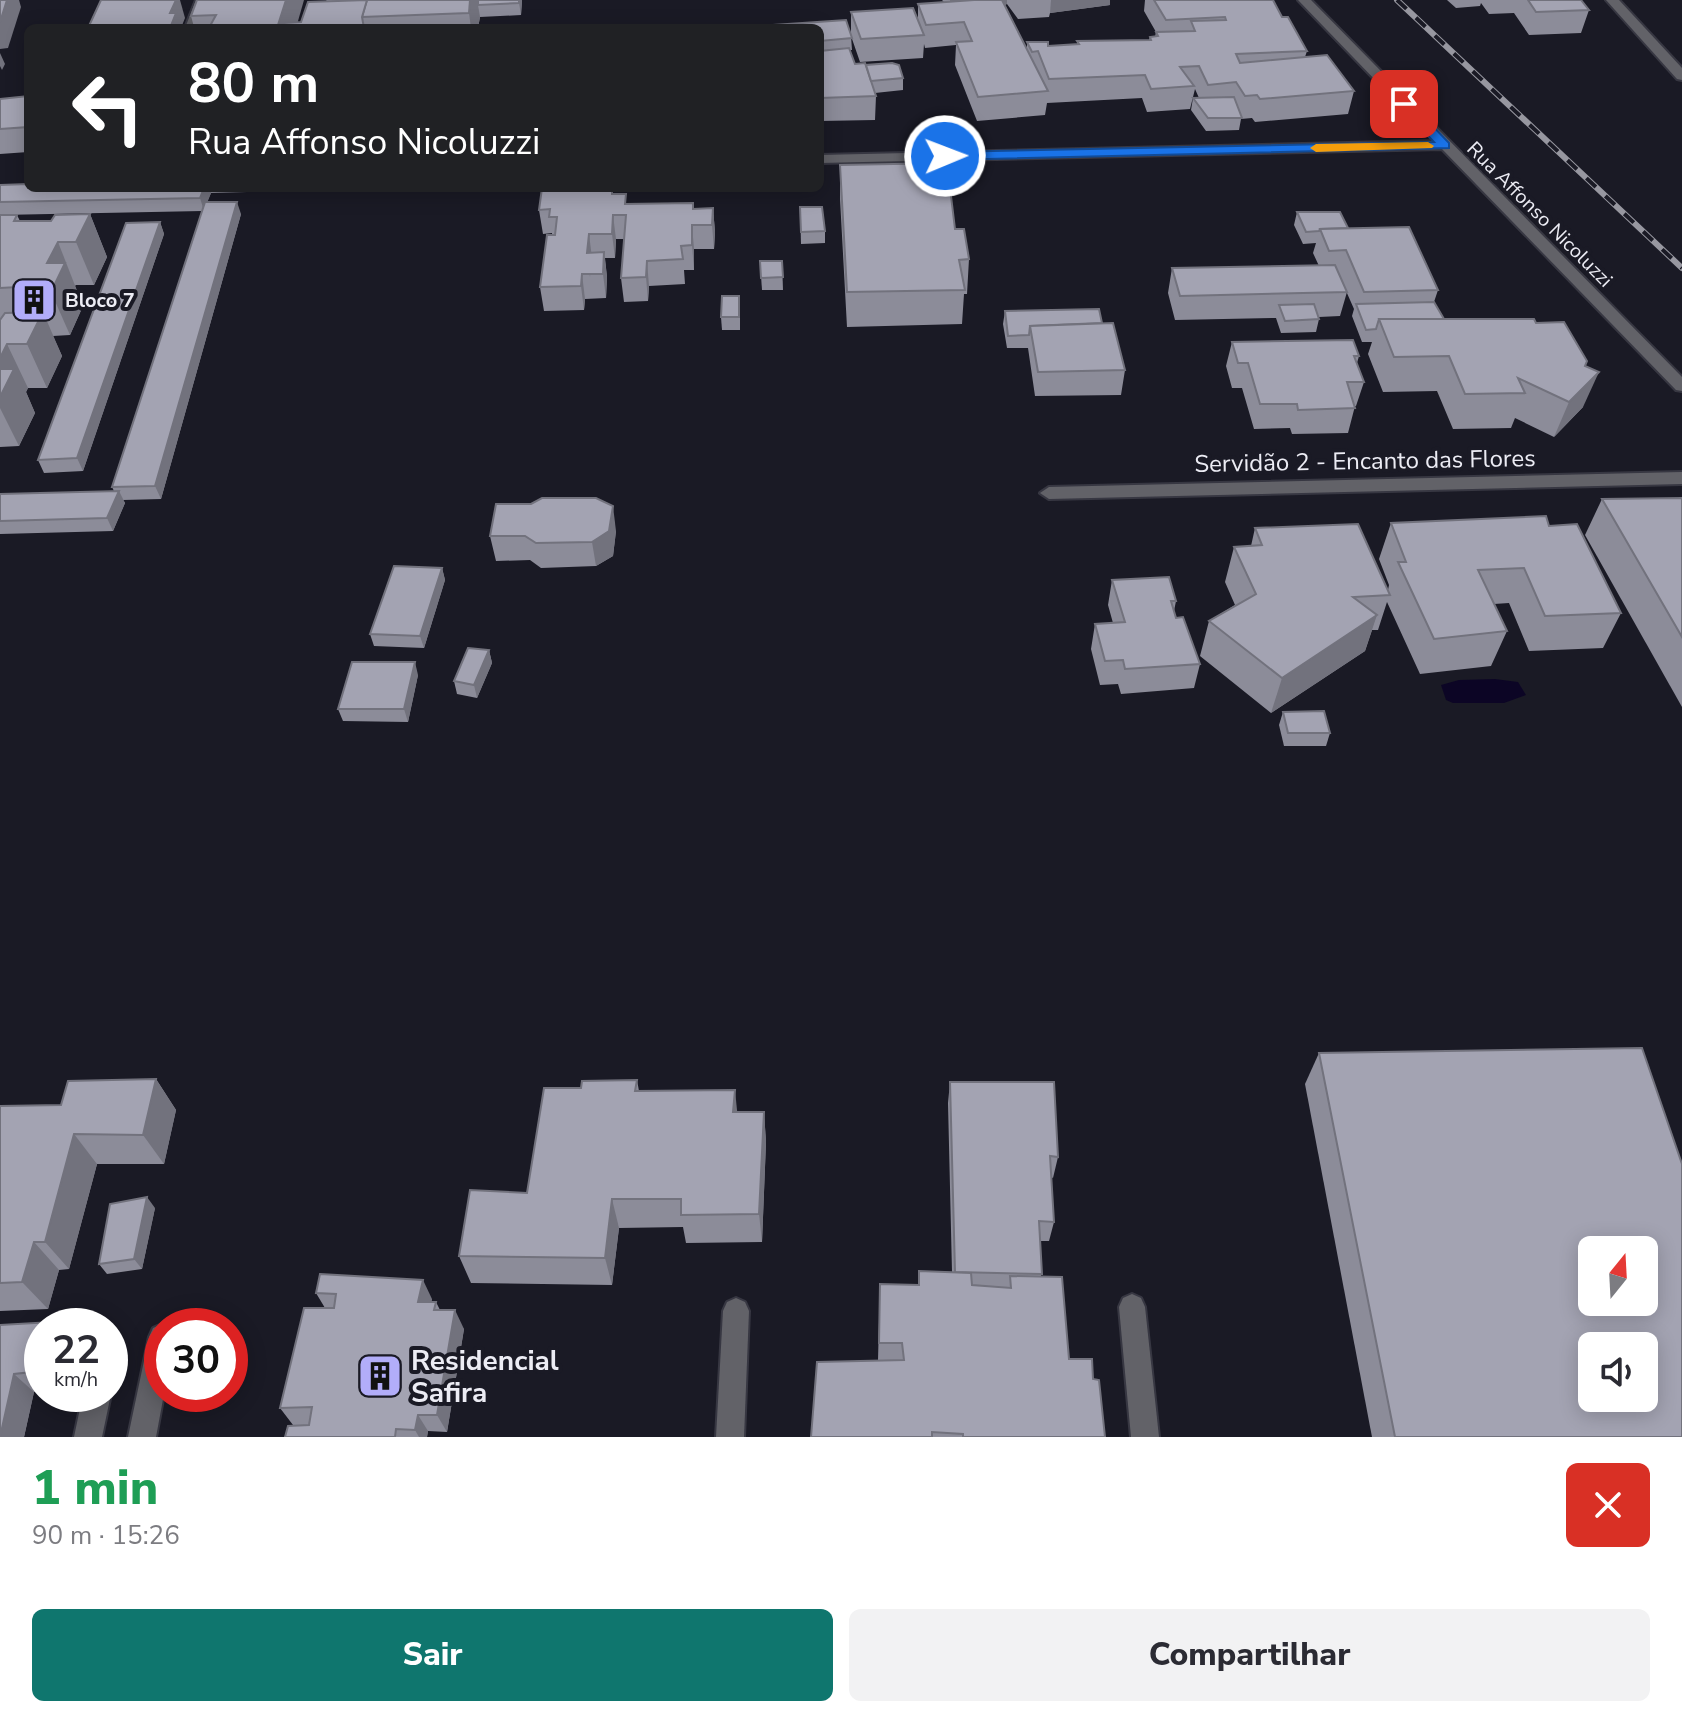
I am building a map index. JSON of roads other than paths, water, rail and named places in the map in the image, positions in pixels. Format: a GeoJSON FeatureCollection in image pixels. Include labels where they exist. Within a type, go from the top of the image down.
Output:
{"type":"FeatureCollection","features":[{"type":"Feature","properties":{"kind":"street"},"geometry":{"type":"LineString","coordinates":[[193,24],[202,0]]}},
{"type":"Feature","properties":{"kind":"street","name":"Rua Affonso Nicoluzzi"},"geometry":{"type":"LineString","coordinates":[[1304,0],[1682,386]]}},
{"type":"Feature","properties":{"kind":"street"},"geometry":{"type":"LineString","coordinates":[[1612,0],[1681,74]]}},
{"type":"Feature","properties":{"kind":"street"},"geometry":{"type":"LineString","coordinates":[[824,159],[1445,145]]}},
{"type":"Feature","properties":{"kind":"street","name":"Servidão 2 - Encanto das Flores"},"geometry":{"type":"LineString","coordinates":[[1049,493],[1682,478]]}},
{"type":"Feature","properties":{"kind":"street"},"geometry":{"type":"LineString","coordinates":[[1132,1307],[1145,1437]]}},
{"type":"Feature","properties":{"kind":"street"},"geometry":{"type":"LineString","coordinates":[[730,1437],[736,1311]]}},
{"type":"Feature","properties":{"kind":"street"},"geometry":{"type":"LineString","coordinates":[[88,1437],[93,1412]]}},
{"type":"Feature","properties":{"kind":"street"},"geometry":{"type":"LineString","coordinates":[[142,1437],[147,1412]]}},
{"type":"Feature","properties":{"kind":"railway"},"geometry":{"type":"LineString","coordinates":[[1397,0],[1682,268]]}},
{"type":"Feature","properties":{"kind":"place","name":"Bloco 7"},"geometry":{"type":"Point","coordinates":[34,300]}},
{"type":"Feature","properties":{"kind":"place","name":"Residencial Safira"},"geometry":{"type":"Point","coordinates":[380,1376]}}]}
